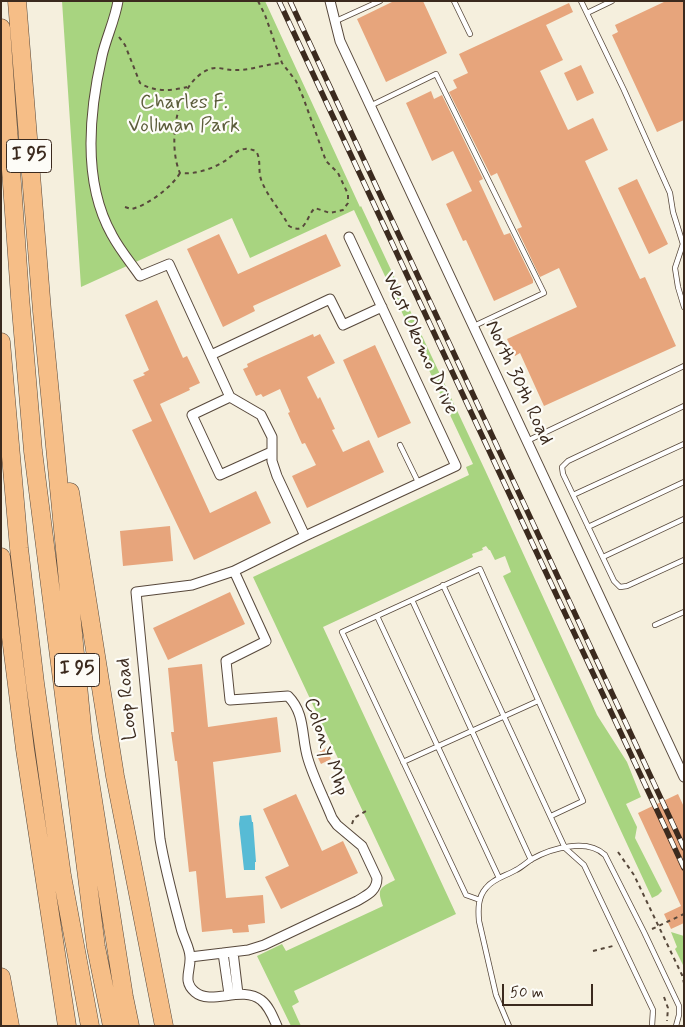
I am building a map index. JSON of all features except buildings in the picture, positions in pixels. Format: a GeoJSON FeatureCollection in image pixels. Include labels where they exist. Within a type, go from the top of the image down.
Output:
{"type":"FeatureCollection","features":[{"type":"Feature","properties":{"kind":"highway","name":"I 95"},"geometry":{"type":"LineString","coordinates":[[17,1],[42,311],[83,737],[130,1026]]}},
{"type":"Feature","properties":{"kind":"highway"},"geometry":{"type":"LineString","coordinates":[[1,28],[19,287],[33,451],[96,947],[112,1026]]}},
{"type":"Feature","properties":{"kind":"highway"},"geometry":{"type":"LineString","coordinates":[[42,311],[115,776],[164,1026]]}},
{"type":"Feature","properties":{"kind":"highway"},"geometry":{"type":"LineString","coordinates":[[1,342],[19,548],[35,683],[62,876],[90,1026]]}},
{"type":"Feature","properties":{"kind":"highway"},"geometry":{"type":"LineString","coordinates":[[1,557],[25,749],[67,1026]]}},
{"type":"Feature","properties":{"kind":"highway"},"geometry":{"type":"LineString","coordinates":[[1,977],[10,1026]]}},
{"type":"Feature","properties":{"kind":"street"},"geometry":{"type":"LineString","coordinates":[[118,1],[96,79],[91,116],[92,158],[99,202],[108,226],[123,253],[140,276],[169,264],[230,397],[261,414],[272,437],[272,461],[277,476],[305,536]]}},
{"type":"Feature","properties":{"kind":"street","name":"North 30th Road"},"geometry":{"type":"LineString","coordinates":[[330,1],[340,42],[684,776]]}},
{"type":"Feature","properties":{"kind":"street","name":"West Okomo Drive"},"geometry":{"type":"LineString","coordinates":[[349,237],[456,466],[419,484]]}},
{"type":"Feature","properties":{"kind":"street"},"geometry":{"type":"LineString","coordinates":[[210,356],[330,299],[343,325],[382,307]]}},
{"type":"Feature","properties":{"kind":"street"},"geometry":{"type":"LineString","coordinates":[[230,397],[192,415],[220,475],[272,452]]}},
{"type":"Feature","properties":{"kind":"street"},"geometry":{"type":"LineString","coordinates":[[234,571],[419,484]]}},
{"type":"Feature","properties":{"kind":"street","name":"Loop Road"},"geometry":{"type":"LineString","coordinates":[[190,956],[182,934],[164,864],[156,803],[136,592],[192,585],[234,571]]}},
{"type":"Feature","properties":{"kind":"street","name":"Colony Mhp"},"geometry":{"type":"LineString","coordinates":[[228,953],[264,945],[370,894],[377,884],[377,878],[362,846],[332,818],[308,762],[304,731],[294,702],[288,696],[230,700],[226,661],[266,641],[234,571]]}},
{"type":"Feature","properties":{"kind":"street"},"geometry":{"type":"LineString","coordinates":[[234,994],[228,953],[190,956],[186,978],[194,991],[200,996],[253,995],[262,1000],[268,1007],[277,1026]]}},
{"type":"Feature","properties":{"kind":"lane"},"geometry":{"type":"LineString","coordinates":[[335,22],[380,1]]}},
{"type":"Feature","properties":{"kind":"lane"},"geometry":{"type":"LineString","coordinates":[[454,1],[470,34]]}},
{"type":"Feature","properties":{"kind":"lane"},"geometry":{"type":"LineString","coordinates":[[582,1],[670,193],[673,212],[683,244],[675,268],[684,308]]}},
{"type":"Feature","properties":{"kind":"lane"},"geometry":{"type":"LineString","coordinates":[[587,14],[612,1]]}},
{"type":"Feature","properties":{"kind":"lane"},"geometry":{"type":"LineString","coordinates":[[370,106],[436,74],[544,293],[473,327]]}},
{"type":"Feature","properties":{"kind":"lane"},"geometry":{"type":"LineString","coordinates":[[526,442],[684,366]]}},
{"type":"Feature","properties":{"kind":"lane"},"geometry":{"type":"LineString","coordinates":[[684,406],[568,461],[562,467],[563,474],[614,581],[620,586],[627,586],[684,560]]}},
{"type":"Feature","properties":{"kind":"lane"},"geometry":{"type":"LineString","coordinates":[[400,444],[419,484]]}},
{"type":"Feature","properties":{"kind":"lane"},"geometry":{"type":"LineString","coordinates":[[573,495],[684,444]]}},
{"type":"Feature","properties":{"kind":"lane"},"geometry":{"type":"LineString","coordinates":[[588,527],[684,482]]}},
{"type":"Feature","properties":{"kind":"lane"},"geometry":{"type":"LineString","coordinates":[[603,557],[684,519]]}},
{"type":"Feature","properties":{"kind":"lane"},"geometry":{"type":"LineString","coordinates":[[480,900],[466,895],[342,632],[480,569],[583,801],[551,816]]}},
{"type":"Feature","properties":{"kind":"lane"},"geometry":{"type":"LineString","coordinates":[[444,585],[566,848],[584,865],[653,1010],[652,1026]]}},
{"type":"Feature","properties":{"kind":"lane"},"geometry":{"type":"LineString","coordinates":[[412,600],[531,860]]}},
{"type":"Feature","properties":{"kind":"lane"},"geometry":{"type":"LineString","coordinates":[[655,625],[684,612]]}},
{"type":"Feature","properties":{"kind":"lane"},"geometry":{"type":"LineString","coordinates":[[376,616],[500,878]]}},
{"type":"Feature","properties":{"kind":"lane"},"geometry":{"type":"LineString","coordinates":[[403,762],[538,700]]}},
{"type":"Feature","properties":{"kind":"lane"},"geometry":{"type":"LineString","coordinates":[[509,1026],[496,995],[491,976],[486,945],[479,921],[478,910],[480,900],[487,887],[531,860],[555,849],[588,846],[599,849],[605,855],[644,932],[679,1006],[676,1026]]}},
{"type":"Feature","properties":{"kind":"path"},"geometry":{"type":"LineString","coordinates":[[180,173],[196,173],[226,160],[238,151],[251,149],[259,155],[262,184],[291,228],[303,226],[315,208],[335,213],[346,207],[349,199],[348,194],[338,173],[326,162],[303,97],[296,81],[282,62],[258,1]]}},
{"type":"Feature","properties":{"kind":"path"},"geometry":{"type":"LineString","coordinates":[[116,34],[125,45],[140,83],[145,86],[166,90],[187,87]]}},
{"type":"Feature","properties":{"kind":"path"},"geometry":{"type":"LineString","coordinates":[[180,173],[176,166],[173,141],[179,109],[187,87],[203,72],[212,68],[234,70],[282,62]]}},
{"type":"Feature","properties":{"kind":"path"},"geometry":{"type":"LineString","coordinates":[[125,207],[131,210],[146,203],[175,181],[180,173]]}},
{"type":"Feature","properties":{"kind":"path"},"geometry":{"type":"LineString","coordinates":[[350,827],[354,818],[368,810]]}},
{"type":"Feature","properties":{"kind":"path"},"geometry":{"type":"LineString","coordinates":[[618,852],[634,875],[682,975],[684,983]]}},
{"type":"Feature","properties":{"kind":"path"},"geometry":{"type":"LineString","coordinates":[[652,929],[683,915],[684,919]]}},
{"type":"Feature","properties":{"kind":"path"},"geometry":{"type":"LineString","coordinates":[[592,950],[605,949],[615,945]]}},
{"type":"Feature","properties":{"kind":"path"},"geometry":{"type":"LineString","coordinates":[[665,998],[668,1008],[666,1021]]}},
{"type":"Feature","properties":{"kind":"green space","name":"Charles F. Vollman Park"},"geometry":{"type":"Polygon","coordinates":[[[62,1],[265,1],[485,470],[597,715],[627,762],[641,797],[626,804],[637,827],[635,838],[662,891],[658,895],[652,898],[503,576],[511,572],[505,556],[495,560],[486,546],[482,548],[483,550],[472,554],[473,557],[323,627],[456,914],[294,991],[299,1002],[292,1006],[301,1026],[291,1026],[257,956],[282,944],[286,951],[383,906],[380,892],[383,887],[395,880],[253,577],[469,475],[466,467],[473,464],[354,210],[250,258],[232,218],[81,287],[62,1]]]}},
{"type":"Feature","properties":{"kind":"green space"},"geometry":{"type":"Polygon","coordinates":[[[671,932],[684,936],[684,967],[675,949],[677,947],[671,932]]]}},
{"type":"Feature","properties":{"kind":"water"},"geometry":{"type":"Polygon","coordinates":[[[251,815],[256,862],[255,870],[244,870],[239,824],[240,816],[251,815]]]}},
{"type":"Feature","properties":{"kind":"railway"},"geometry":{"type":"LineString","coordinates":[[279,1],[684,868]]}},
{"type":"Feature","properties":{"kind":"railway"},"geometry":{"type":"LineString","coordinates":[[290,1],[684,848]]}}]}
